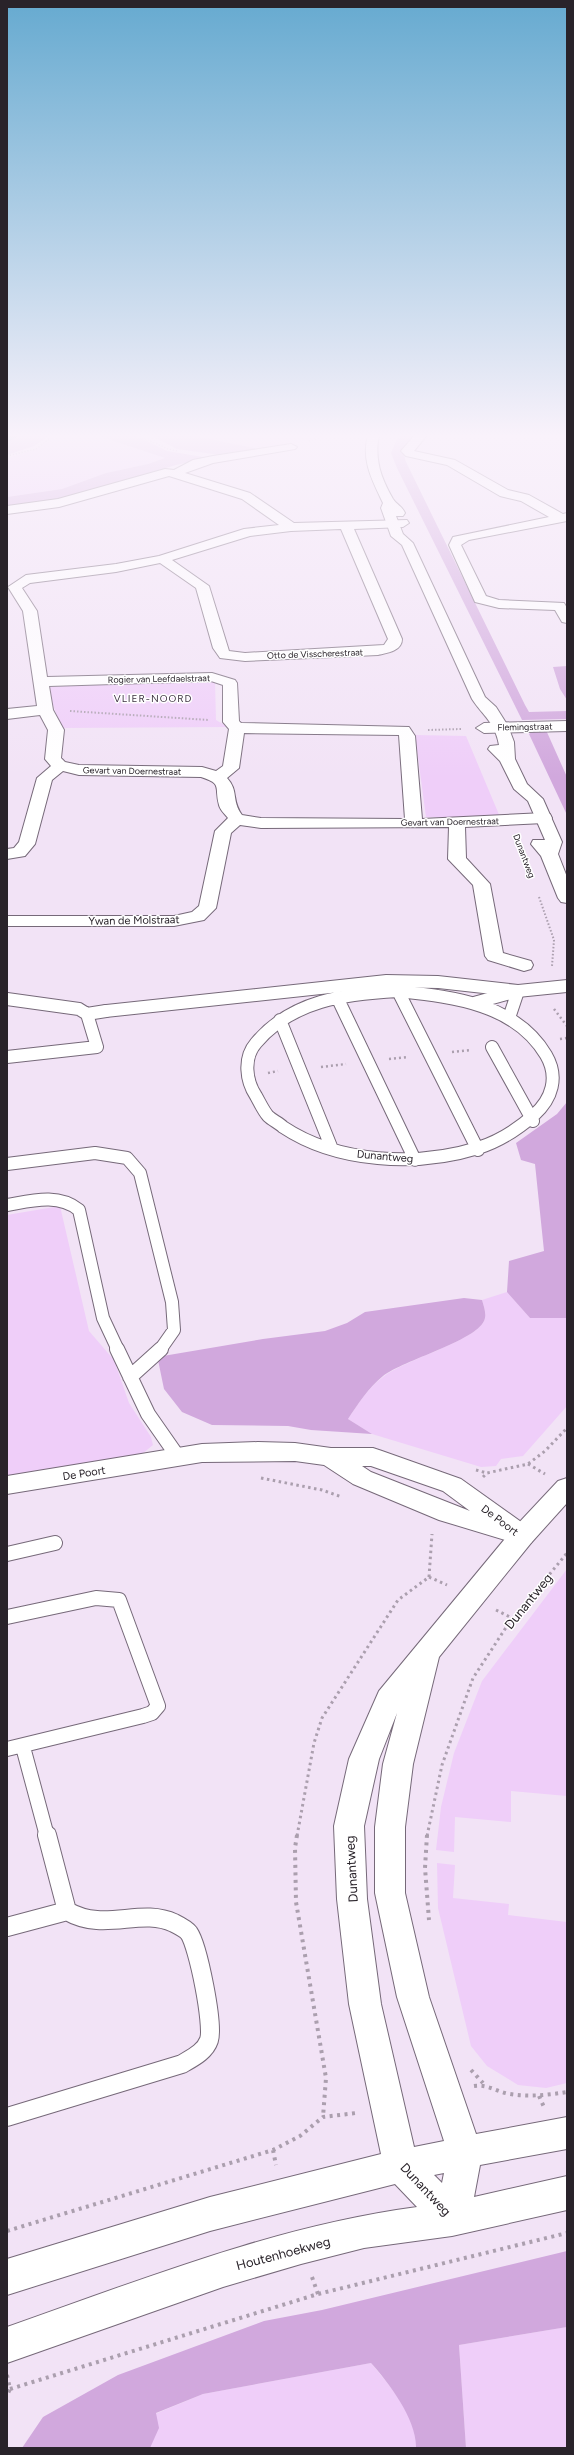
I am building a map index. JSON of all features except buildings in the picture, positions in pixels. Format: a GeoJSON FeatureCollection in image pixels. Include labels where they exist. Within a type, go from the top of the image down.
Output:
{"type":"FeatureCollection","features":[{"type":"Feature","properties":{"kind":"street"},"geometry":{"type":"LineString","coordinates":[[7,575],[26,579],[116,568],[162,559],[192,550]]}},
{"type":"Feature","properties":{"kind":"street","name":"Otto de Visscherestraat"},"geometry":{"type":"LineString","coordinates":[[162,559],[202,586],[220,648],[225,655],[246,657],[378,651],[390,648],[395,643],[395,639],[357,550]]}},
{"type":"Feature","properties":{"kind":"street","name":"Dunantweg"},"geometry":{"type":"LineString","coordinates":[[410,550],[479,699],[490,707],[500,727],[509,748],[507,759]]}},
{"type":"Feature","properties":{"kind":"street"},"geometry":{"type":"LineString","coordinates":[[457,550],[480,600],[499,604],[563,606],[567,619]]}},
{"type":"Feature","properties":{"kind":"street"},"geometry":{"type":"LineString","coordinates":[[7,854],[19,852],[27,844],[45,778],[60,766],[53,759],[56,730],[45,710],[30,611],[15,587],[26,579]]}},
{"type":"Feature","properties":{"kind":"street","name":"Rogier van Leefdaelstraat"},"geometry":{"type":"LineString","coordinates":[[40,682],[212,677],[230,683],[234,725],[231,768],[218,777]]}},
{"type":"Feature","properties":{"kind":"street","name":"Dunantweg"},"geometry":{"type":"LineString","coordinates":[[479,699],[476,709],[484,728],[494,747],[507,759],[520,786],[520,800],[536,819],[539,843],[549,854],[567,898]]}},
{"type":"Feature","properties":{"kind":"street"},"geometry":{"type":"LineString","coordinates":[[7,714],[45,710]]}},
{"type":"Feature","properties":{"kind":"street"},"geometry":{"type":"LineString","coordinates":[[234,725],[404,730],[407,736],[414,824]]}},
{"type":"Feature","properties":{"kind":"street","name":"Flemingstraat"},"geometry":{"type":"LineString","coordinates":[[484,728],[567,726]]}},
{"type":"Feature","properties":{"kind":"street","name":"Gevart van Doernestraat"},"geometry":{"type":"LineString","coordinates":[[60,766],[79,770],[202,772],[218,777]]}},
{"type":"Feature","properties":{"kind":"street"},"geometry":{"type":"LineString","coordinates":[[218,777],[226,786],[227,806],[237,818]]}},
{"type":"Feature","properties":{"kind":"street","name":"Gevart van Doernestraat"},"geometry":{"type":"LineString","coordinates":[[237,818],[261,824],[414,824],[536,819]]}},
{"type":"Feature","properties":{"kind":"street","name":"Ywan de Molstraat"},"geometry":{"type":"LineString","coordinates":[[7,921],[174,921],[198,916],[207,908],[223,831],[237,818]]}},
{"type":"Feature","properties":{"kind":"street"},"geometry":{"type":"LineString","coordinates":[[457,822],[457,859],[481,884],[494,956],[524,965]]}},
{"type":"Feature","properties":{"kind":"street"},"geometry":{"type":"LineString","coordinates":[[106,1011],[386,981],[438,982],[518,991]]}},
{"type":"Feature","properties":{"kind":"street","name":"Dunantweg"},"geometry":{"type":"LineString","coordinates":[[518,991],[567,986]]}},
{"type":"Feature","properties":{"kind":"street","name":"De Poort"},"geometry":{"type":"LineString","coordinates":[[7,1485],[178,1457],[258,1451],[295,1452],[331,1457],[362,1478],[448,1514],[522,1536]]}},
{"type":"Feature","properties":{"kind":"street","name":"Dunantweg"},"geometry":{"type":"LineString","coordinates":[[452,2218],[401,2165],[385,2101],[365,2004],[352,1899],[349,1826],[364,1759],[389,1699],[522,1536],[567,1487]]}},
{"type":"Feature","properties":{"kind":"street","name":"Dunantweg"},"geometry":{"type":"LineString","coordinates":[[428,1652],[398,1764],[390,1827],[390,1893],[413,1997],[466,2153],[452,2218]]}},
{"type":"Feature","properties":{"kind":"street"},"geometry":{"type":"LineString","coordinates":[[7,2277],[209,2214],[401,2165],[567,2132]]}},
{"type":"Feature","properties":{"kind":"street","name":"Houtenhoekweg"},"geometry":{"type":"LineString","coordinates":[[7,2345],[223,2269],[364,2232],[452,2218],[567,2192]]}},
{"type":"Feature","properties":{"kind":"lane","name":"Dunantweg"},"geometry":{"type":"LineString","coordinates":[[398,991],[437,994],[474,1003],[509,1018],[539,1042],[553,1068],[552,1095],[533,1121],[509,1137],[478,1150],[448,1157],[415,1160],[372,1158],[332,1149],[298,1136],[271,1118],[254,1098],[246,1075],[254,1045],[280,1020],[306,1006],[337,997],[367,992],[398,991]]}},
{"type":"Feature","properties":{"kind":"lane"},"geometry":{"type":"LineString","coordinates":[[398,991],[478,1150]]}},
{"type":"Feature","properties":{"kind":"lane","name":"Dunantweg"},"geometry":{"type":"LineString","coordinates":[[474,1003],[518,991]]}},
{"type":"Feature","properties":{"kind":"lane"},"geometry":{"type":"LineString","coordinates":[[509,1018],[518,991]]}},
{"type":"Feature","properties":{"kind":"lane"},"geometry":{"type":"LineString","coordinates":[[337,997],[415,1160]]}},
{"type":"Feature","properties":{"kind":"lane"},"geometry":{"type":"LineString","coordinates":[[7,999],[79,1009],[87,1014],[106,1011]]}},
{"type":"Feature","properties":{"kind":"lane"},"geometry":{"type":"LineString","coordinates":[[7,1057],[97,1047],[87,1014]]}},
{"type":"Feature","properties":{"kind":"lane"},"geometry":{"type":"LineString","coordinates":[[280,1020],[332,1149]]}},
{"type":"Feature","properties":{"kind":"lane"},"geometry":{"type":"LineString","coordinates":[[492,1047],[533,1121]]}},
{"type":"Feature","properties":{"kind":"lane"},"geometry":{"type":"LineString","coordinates":[[7,1164],[95,1153],[127,1158],[140,1172],[171,1295],[174,1330],[168,1340],[130,1377]]}},
{"type":"Feature","properties":{"kind":"lane"},"geometry":{"type":"LineString","coordinates":[[7,1205],[63,1200],[73,1204],[79,1210],[103,1318],[148,1414],[178,1457]]}},
{"type":"Feature","properties":{"kind":"lane"},"geometry":{"type":"LineString","coordinates":[[7,1554],[55,1543]]}},
{"type":"Feature","properties":{"kind":"lane"},"geometry":{"type":"LineString","coordinates":[[7,1617],[96,1598],[119,1600],[158,1706],[152,1713],[143,1716],[15,1748],[67,1911],[75,1918],[89,1921],[152,1919],[173,1921],[189,1933],[212,2020],[210,2039],[199,2054],[182,2064],[7,2117]]}},
{"type":"Feature","properties":{"kind":"lane"},"geometry":{"type":"LineString","coordinates":[[7,1927],[67,1911]]}},
{"type":"Feature","properties":{"kind":"path"},"geometry":{"type":"LineString","coordinates":[[45,710],[89,711],[234,725]]}},
{"type":"Feature","properties":{"kind":"path"},"geometry":{"type":"LineString","coordinates":[[404,730],[467,729]]}},
{"type":"Feature","properties":{"kind":"path"},"geometry":{"type":"LineString","coordinates":[[538,895],[556,944],[556,957],[547,980],[548,987],[553,1007],[567,1026]]}},
{"type":"Feature","properties":{"kind":"path"},"geometry":{"type":"LineString","coordinates":[[254,1478],[322,1490],[344,1497]]}},
{"type":"Feature","properties":{"kind":"path"},"geometry":{"type":"LineString","coordinates":[[426,1530],[432,1532]]}},
{"type":"Feature","properties":{"kind":"path","name":"Dunantweg"},"geometry":{"type":"LineString","coordinates":[[430,1925],[426,1903],[424,1853],[431,1805],[446,1750],[475,1675],[512,1618],[567,1553]]}},
{"type":"Feature","properties":{"kind":"path"},"geometry":{"type":"LineString","coordinates":[[468,2066],[482,2083],[508,2094],[539,2096],[567,2092]]}},
{"type":"Feature","properties":{"kind":"path"},"geometry":{"type":"LineString","coordinates":[[7,2230],[273,2150],[300,2136],[323,2117]]}},
{"type":"Feature","properties":{"kind":"path"},"geometry":{"type":"LineString","coordinates":[[10,2389],[318,2294],[567,2233]]}},
{"type":"Feature","properties":{"kind":"path"},"geometry":{"type":"LineString","coordinates":[[7,2373],[10,2389],[7,2395]]}},
{"type":"Feature","properties":{"kind":"shaded area"},"geometry":{"type":"Polygon","coordinates":[[[437,550],[449,550],[529,712],[567,711],[567,719],[522,720],[437,550]]]}},
{"type":"Feature","properties":{"kind":"shaded area"},"geometry":{"type":"Polygon","coordinates":[[[567,666],[567,700],[560,689],[553,667],[567,666]]]}},
{"type":"Feature","properties":{"kind":"shaded area"},"geometry":{"type":"Polygon","coordinates":[[[207,679],[215,681],[216,720],[228,727],[61,728],[47,687],[207,679]]]}},
{"type":"Feature","properties":{"kind":"shaded area"},"geometry":{"type":"Polygon","coordinates":[[[546,730],[567,777],[567,815],[529,734],[533,731],[546,730]]]}},
{"type":"Feature","properties":{"kind":"shaded area"},"geometry":{"type":"Polygon","coordinates":[[[415,735],[466,736],[500,817],[426,817],[415,735]]]}},
{"type":"Feature","properties":{"kind":"shaded area"},"geometry":{"type":"Polygon","coordinates":[[[567,1102],[567,1318],[530,1318],[507,1292],[509,1261],[544,1251],[535,1164],[521,1160],[516,1143],[557,1114],[567,1102]]]}},
{"type":"Feature","properties":{"kind":"shaded area"},"geometry":{"type":"Polygon","coordinates":[[[60,1206],[89,1331],[114,1360],[129,1403],[151,1437],[153,1445],[142,1454],[7,1478],[7,1215],[60,1206]]]}},
{"type":"Feature","properties":{"kind":"shaded area"},"geometry":{"type":"Polygon","coordinates":[[[507,1292],[530,1318],[567,1318],[567,1406],[523,1456],[501,1459],[496,1466],[481,1467],[372,1434],[348,1419],[368,1391],[383,1377],[406,1364],[467,1336],[478,1328],[485,1319],[482,1300],[507,1292]]]}},
{"type":"Feature","properties":{"kind":"shaded area"},"geometry":{"type":"Polygon","coordinates":[[[464,1298],[482,1300],[485,1314],[484,1321],[478,1328],[467,1336],[406,1363],[383,1376],[373,1386],[348,1419],[372,1434],[311,1430],[288,1426],[212,1425],[182,1412],[164,1389],[158,1360],[163,1356],[263,1339],[325,1331],[347,1323],[365,1312],[464,1298]]]}},
{"type":"Feature","properties":{"kind":"shaded area"},"geometry":{"type":"Polygon","coordinates":[[[567,1569],[567,1796],[511,1791],[511,1822],[455,1817],[454,1852],[436,1850],[441,1807],[454,1753],[482,1681],[567,1569]]]}},
{"type":"Feature","properties":{"kind":"shaded area"},"geometry":{"type":"Polygon","coordinates":[[[437,1863],[455,1865],[453,1898],[509,1904],[508,1915],[567,1922],[567,2083],[546,2088],[518,2085],[487,2066],[471,2046],[438,1908],[437,1863]]]}},
{"type":"Feature","properties":{"kind":"shaded area"},"geometry":{"type":"Polygon","coordinates":[[[567,2251],[567,2327],[459,2345],[466,2448],[416,2448],[412,2426],[401,2402],[371,2363],[203,2394],[156,2413],[159,2428],[150,2448],[22,2448],[43,2417],[118,2375],[264,2321],[322,2310],[567,2251]]]}},
{"type":"Feature","properties":{"kind":"shaded area"},"geometry":{"type":"Polygon","coordinates":[[[567,2327],[567,2448],[466,2448],[459,2345],[567,2327]]]}},
{"type":"Feature","properties":{"kind":"shaded area"},"geometry":{"type":"Polygon","coordinates":[[[371,2363],[394,2391],[407,2413],[415,2436],[416,2448],[150,2448],[155,2414],[203,2394],[371,2363]]]}},
{"type":"Feature","properties":{"kind":"district","name":"VLIER-NOORD"},"geometry":{"type":"Point","coordinates":[153,698]}}]}
